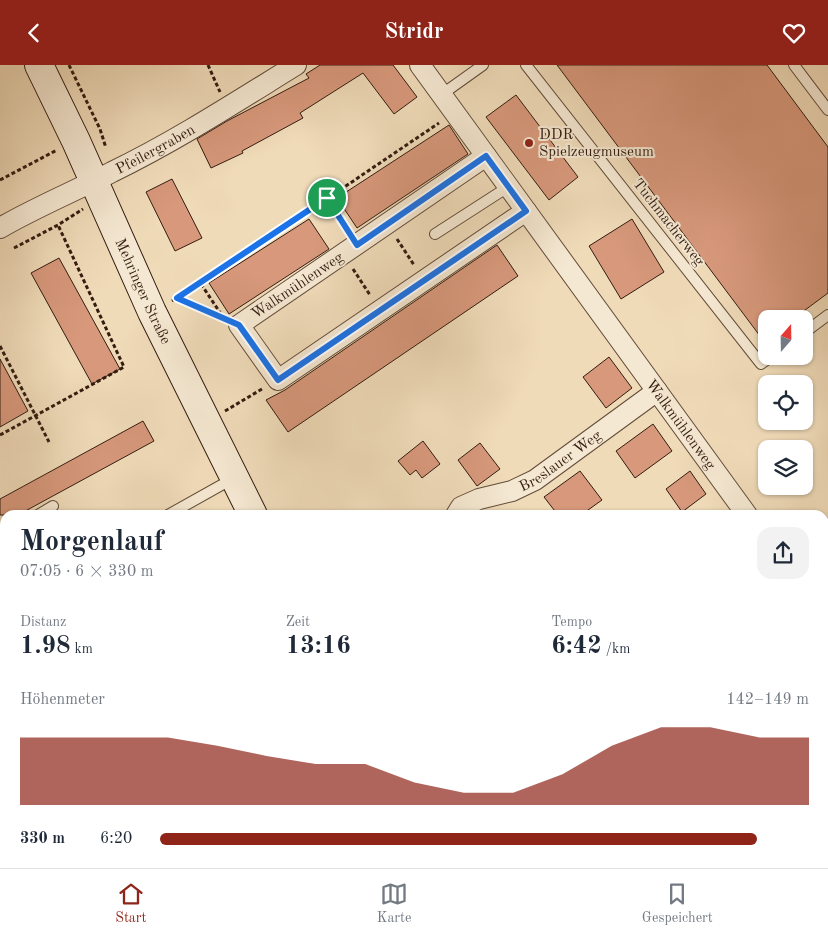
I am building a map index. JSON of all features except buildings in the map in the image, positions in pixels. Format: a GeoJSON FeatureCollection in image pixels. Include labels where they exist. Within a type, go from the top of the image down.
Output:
{"type":"FeatureCollection","features":[{"type":"Feature","properties":{"kind":"main road","name":"Mehringer Straße"},"geometry":{"type":"LineString","coordinates":[[39,65],[76,141],[152,312],[251,510]]}},
{"type":"Feature","properties":{"kind":"street","name":"Pfeilergraben"},"geometry":{"type":"LineString","coordinates":[[2,220],[94,181],[136,159],[227,108],[296,65]]}},
{"type":"Feature","properties":{"kind":"street","name":"Walkmühlenweg"},"geometry":{"type":"LineString","coordinates":[[420,65],[743,510]]}},
{"type":"Feature","properties":{"kind":"street","name":"Walkmühlenweg"},"geometry":{"type":"LineString","coordinates":[[278,380],[231,322],[350,249],[486,156]]}},
{"type":"Feature","properties":{"kind":"street"},"geometry":{"type":"LineString","coordinates":[[278,380],[526,211]]}},
{"type":"Feature","properties":{"kind":"street","name":"Breslauer Weg"},"geometry":{"type":"LineString","coordinates":[[460,510],[479,499],[512,491],[535,480],[657,391]]}},
{"type":"Feature","properties":{"kind":"lane"},"geometry":{"type":"LineString","coordinates":[[441,95],[484,65]]}},
{"type":"Feature","properties":{"kind":"lane","name":"Tuchmacherweg"},"geometry":{"type":"LineString","coordinates":[[526,65],[758,360]]}},
{"type":"Feature","properties":{"kind":"lane"},"geometry":{"type":"LineString","coordinates":[[794,65],[828,110]]}},
{"type":"Feature","properties":{"kind":"lane"},"geometry":{"type":"LineString","coordinates":[[435,234],[508,187]]}},
{"type":"Feature","properties":{"kind":"lane"},"geometry":{"type":"LineString","coordinates":[[813,326],[828,315]]}},
{"type":"Feature","properties":{"kind":"lane"},"geometry":{"type":"LineString","coordinates":[[177,510],[235,477]]}},
{"type":"Feature","properties":{"kind":"lane"},"geometry":{"type":"LineString","coordinates":[[46,510],[53,506]]}},
{"type":"Feature","properties":{"kind":"path"},"geometry":{"type":"LineString","coordinates":[[208,65],[227,108]]}},
{"type":"Feature","properties":{"kind":"path"},"geometry":{"type":"LineString","coordinates":[[171,302],[201,284],[454,113]]}},
{"type":"Feature","properties":{"kind":"path"},"geometry":{"type":"LineString","coordinates":[[0,180],[76,141]]}},
{"type":"Feature","properties":{"kind":"path"},"geometry":{"type":"LineString","coordinates":[[327,198],[380,310]]}},
{"type":"Feature","properties":{"kind":"path"},"geometry":{"type":"LineString","coordinates":[[14,248],[58,225],[85,208]]}},
{"type":"Feature","properties":{"kind":"path"},"geometry":{"type":"LineString","coordinates":[[386,224],[424,280]]}},
{"type":"Feature","properties":{"kind":"path"},"geometry":{"type":"LineString","coordinates":[[0,435],[124,367],[58,225]]}},
{"type":"Feature","properties":{"kind":"path"},"geometry":{"type":"LineString","coordinates":[[201,284],[231,322]]}},
{"type":"Feature","properties":{"kind":"path"},"geometry":{"type":"LineString","coordinates":[[177,298],[231,322]]}},
{"type":"Feature","properties":{"kind":"path"},"geometry":{"type":"LineString","coordinates":[[0,346],[49,442]]}},
{"type":"Feature","properties":{"kind":"path"},"geometry":{"type":"LineString","coordinates":[[207,421],[278,380]]}},
{"type":"Feature","properties":{"kind":"place","name":"DDR Spielzeugmuseum"},"geometry":{"type":"Point","coordinates":[529,143]}},
{"type":"Feature","properties":{"kind":"route"},"geometry":{"type":"LineString","coordinates":[[486,156],[526,211],[278,380],[239,325],[177,298],[201,284],[327,198],[357,245],[486,156]]}}]}
